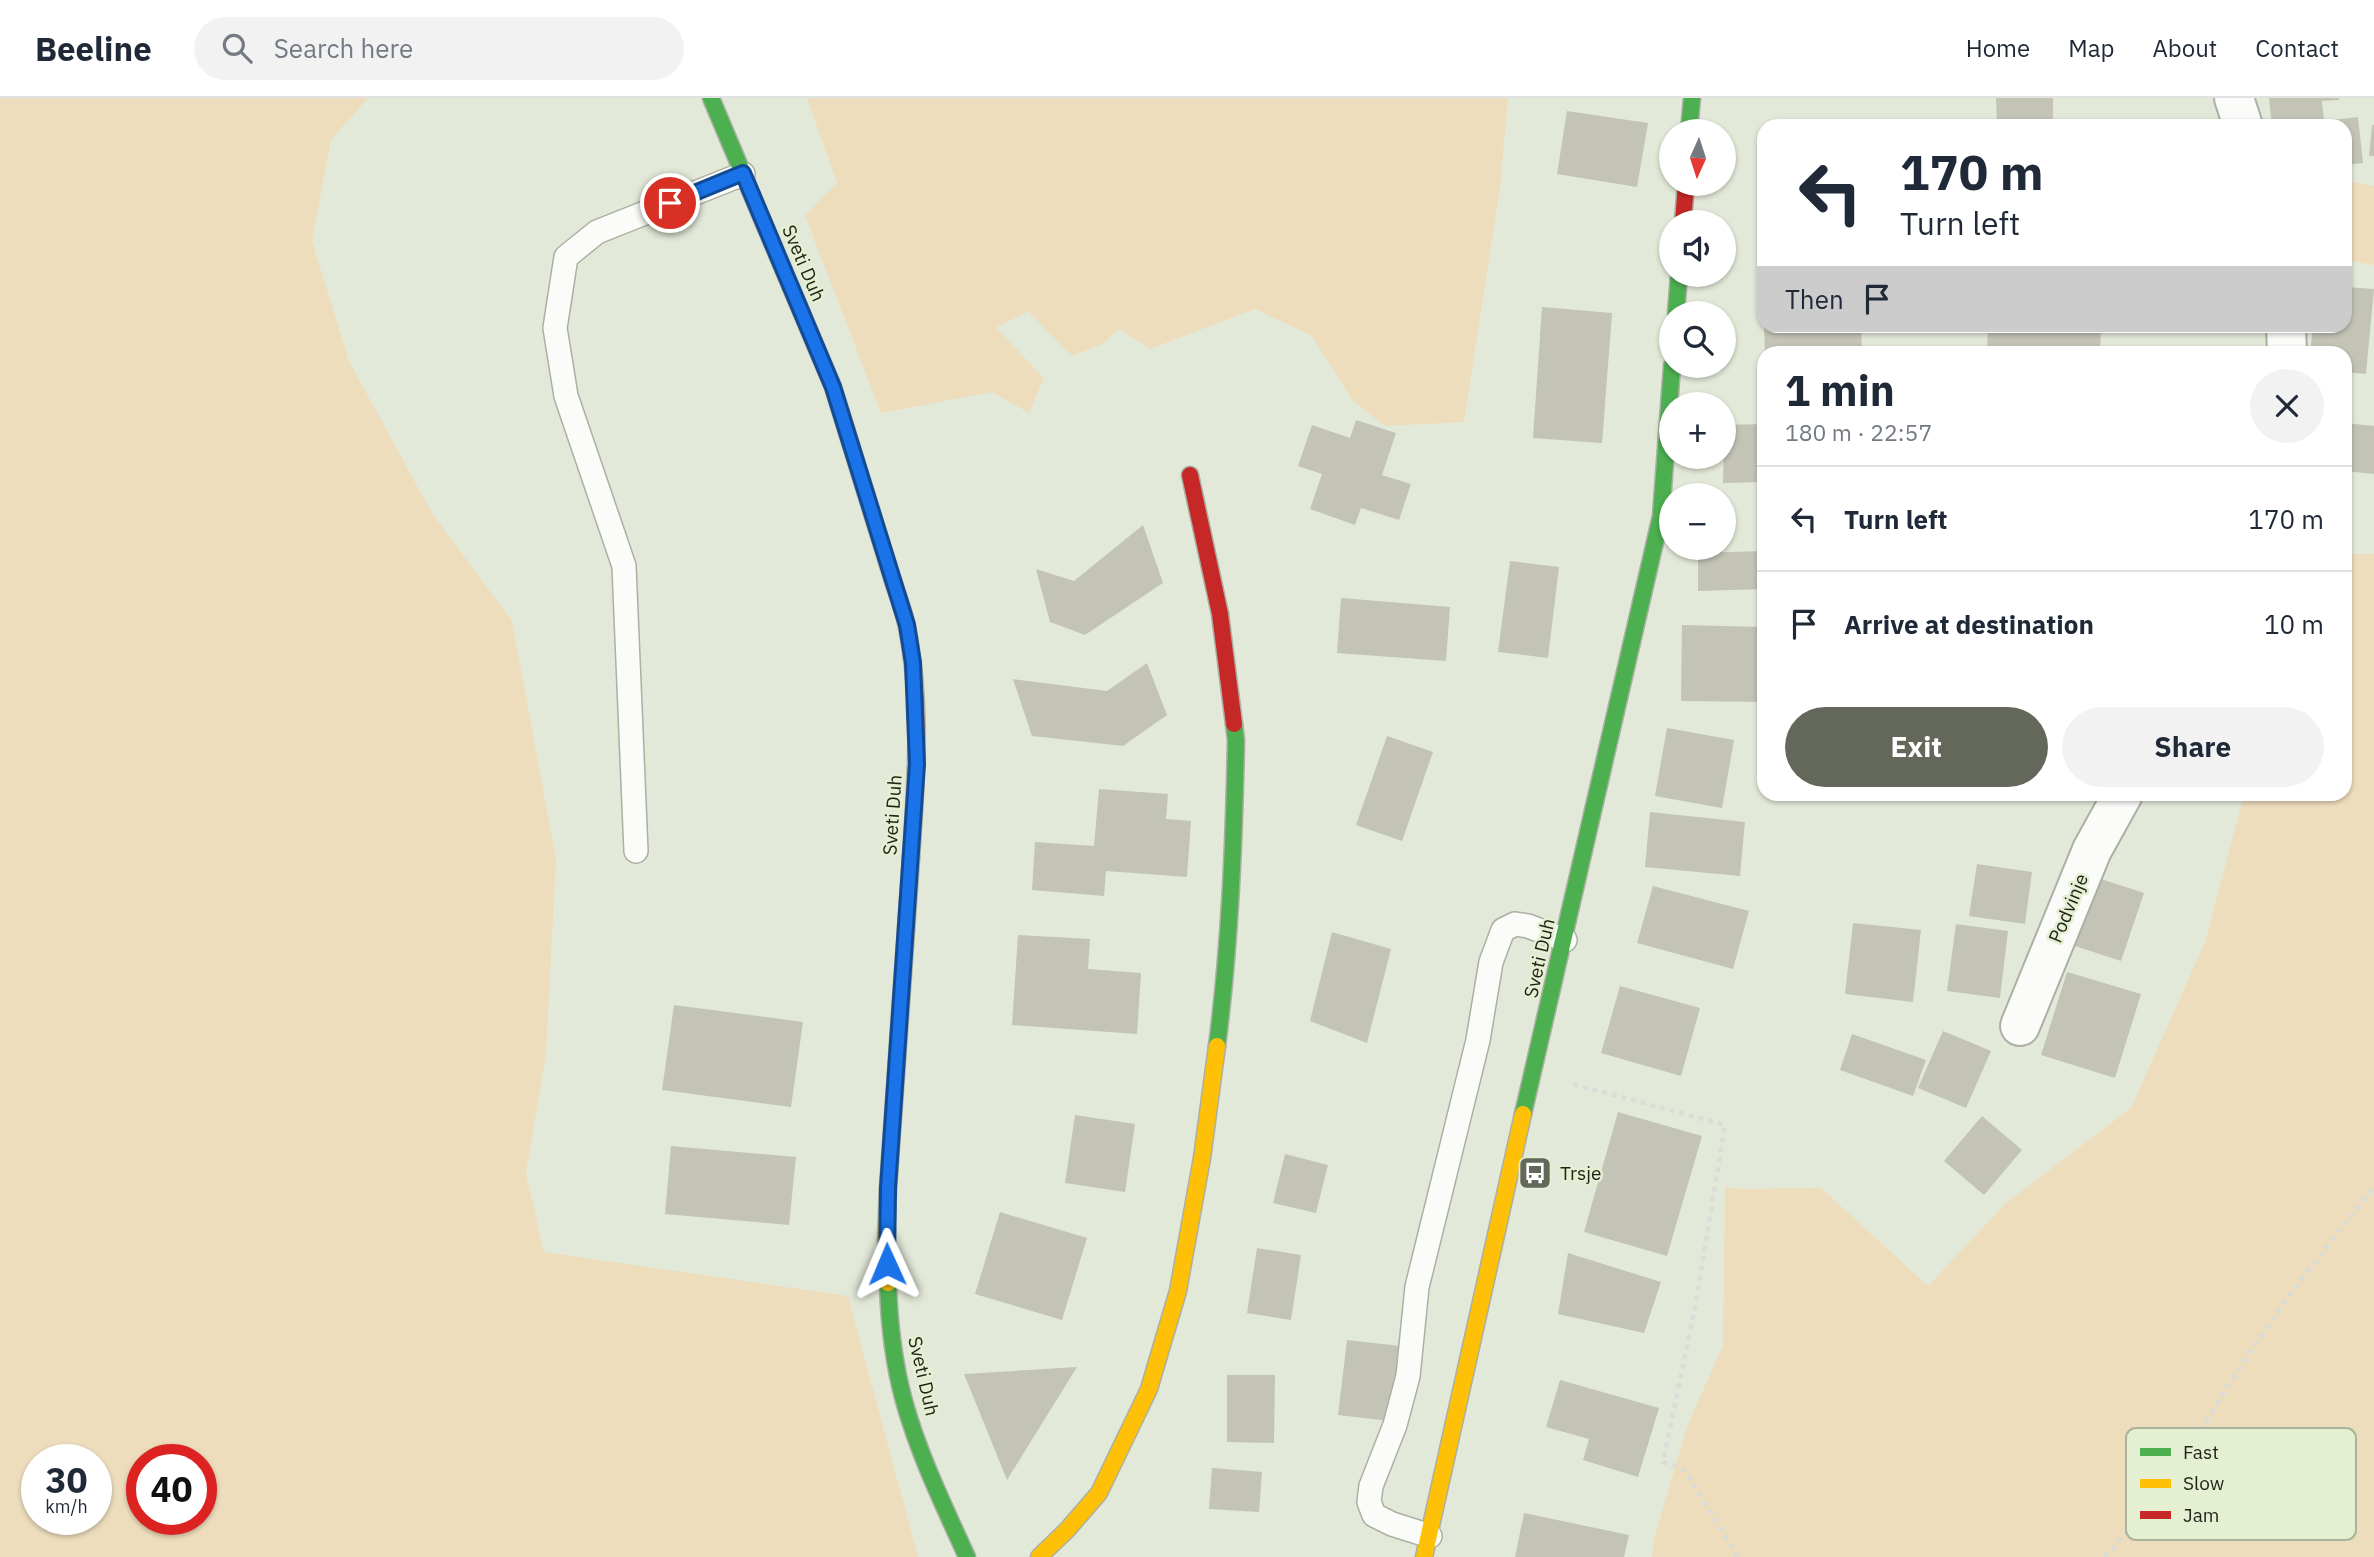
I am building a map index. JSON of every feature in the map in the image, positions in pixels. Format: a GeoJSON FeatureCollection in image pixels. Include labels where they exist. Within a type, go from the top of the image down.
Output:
{"type":"FeatureCollection","features":[{"type":"Feature","properties":{"kind":"street","name":"Sveti Duh"},"geometry":{"type":"LineString","coordinates":[[711,98],[833,387],[909,638],[913,663],[917,764],[888,1188],[886,1239],[889,1314],[904,1400],[932,1481],[967,1557]]}},
{"type":"Feature","properties":{"kind":"street"},"geometry":{"type":"LineString","coordinates":[[1690,119],[1692,98]]}},
{"type":"Feature","properties":{"kind":"street"},"geometry":{"type":"LineString","coordinates":[[2234,98],[2241,119]]}},
{"type":"Feature","properties":{"kind":"street","name":"Sveti Duh"},"geometry":{"type":"LineString","coordinates":[[1427,1547],[1497,1226],[1661,516],[1671,378]]}},
{"type":"Feature","properties":{"kind":"street"},"geometry":{"type":"LineString","coordinates":[[1039,1557],[1099,1493],[1149,1389],[1178,1291],[1202,1158],[1222,1007],[1234,850],[1236,740],[1220,614],[1190,475]]}},
{"type":"Feature","properties":{"kind":"street","name":"Podvinje"},"geometry":{"type":"LineString","coordinates":[[2020,1026],[2092,850],[2119,801]]}},
{"type":"Feature","properties":{"kind":"lane"},"geometry":{"type":"LineString","coordinates":[[636,851],[624,566],[566,396],[555,328],[566,257],[597,232],[743,173]]}},
{"type":"Feature","properties":{"kind":"lane"},"geometry":{"type":"LineString","coordinates":[[1427,1547],[1374,1515],[1369,1502],[1371,1486],[1395,1425],[1408,1376],[1417,1287],[1478,1040],[1492,962],[1503,930],[1514,924],[1528,926],[1565,940]]}},
{"type":"Feature","properties":{"kind":"path"},"geometry":{"type":"LineString","coordinates":[[1577,1085],[1725,1125],[1695,1308],[1663,1462],[1685,1470],[1738,1557]]}},
{"type":"Feature","properties":{"kind":"path"},"geometry":{"type":"LineString","coordinates":[[2204,1428],[2267,1326],[2374,1187]]}},
{"type":"Feature","properties":{"kind":"path"},"geometry":{"type":"LineString","coordinates":[[2104,1557],[2126,1535]]}},
{"type":"Feature","properties":{"kind":"shaded area"},"geometry":{"type":"Polygon","coordinates":[[[0,98],[368,98],[331,140],[312,241],[349,361],[432,513],[512,621],[556,859],[546,1054],[526,1173],[544,1252],[848,1296],[918,1557],[0,1557],[0,98]]]}},
{"type":"Feature","properties":{"kind":"shaded area"},"geometry":{"type":"Polygon","coordinates":[[[807,98],[1508,98],[1500,188],[1464,422],[1385,426],[1352,400],[1312,336],[1255,309],[1150,349],[1119,329],[1102,344],[1072,356],[1028,311],[996,328],[1044,378],[1029,413],[992,392],[881,413],[805,216],[837,183],[807,98]]]}},
{"type":"Feature","properties":{"kind":"shaded area"},"geometry":{"type":"Polygon","coordinates":[[[2352,182],[2374,186],[2374,265],[2352,261],[2352,182]]]}},
{"type":"Feature","properties":{"kind":"shaded area"},"geometry":{"type":"Polygon","coordinates":[[[2352,554],[2374,554],[2374,1557],[1652,1557],[1654,1538],[1688,1424],[1723,1345],[1725,1187],[1821,1188],[1928,1286],[2006,1203],[2131,1108],[2205,942],[2242,801],[2352,801],[2352,554]]]}},
{"type":"Feature","properties":{"kind":"building"},"geometry":{"type":"Polygon","coordinates":[[[1996,98],[2053,98],[2053,119],[1997,119],[1996,98]]]}},
{"type":"Feature","properties":{"kind":"building"},"geometry":{"type":"Polygon","coordinates":[[[2269,98],[2339,98],[2322,101],[2324,119],[2271,119],[2269,98]]]}},
{"type":"Feature","properties":{"kind":"building"},"geometry":{"type":"Polygon","coordinates":[[[1567,111],[1648,123],[1637,187],[1557,174],[1567,111]]]}},
{"type":"Feature","properties":{"kind":"building"},"geometry":{"type":"Polygon","coordinates":[[[2358,117],[2363,163],[2352,164],[2352,119],[2341,119],[2358,117]]]}},
{"type":"Feature","properties":{"kind":"building"},"geometry":{"type":"Polygon","coordinates":[[[2372,125],[2374,156],[2369,156],[2372,125]]]}},
{"type":"Feature","properties":{"kind":"building"},"geometry":{"type":"Polygon","coordinates":[[[2352,287],[2374,289],[2366,374],[2352,373],[2352,346],[2311,346],[2312,333],[2352,333],[2352,287]]]}},
{"type":"Feature","properties":{"kind":"building"},"geometry":{"type":"Polygon","coordinates":[[[1542,307],[1612,313],[1602,443],[1533,438],[1542,307]]]}},
{"type":"Feature","properties":{"kind":"building"},"geometry":{"type":"Polygon","coordinates":[[[1764,333],[1861,333],[1862,346],[1765,346],[1764,333]]]}},
{"type":"Feature","properties":{"kind":"building"},"geometry":{"type":"Polygon","coordinates":[[[1988,333],[2101,333],[2100,346],[1987,346],[1988,333]]]}},
{"type":"Feature","properties":{"kind":"building"},"geometry":{"type":"Polygon","coordinates":[[[1356,420],[1396,433],[1382,475],[1411,484],[1399,520],[1361,508],[1355,525],[1310,509],[1322,474],[1298,466],[1312,425],[1350,438],[1356,420]]]}},
{"type":"Feature","properties":{"kind":"building"},"geometry":{"type":"Polygon","coordinates":[[[1757,424],[1757,482],[1723,483],[1723,469],[1736,469],[1736,425],[1757,424]]]}},
{"type":"Feature","properties":{"kind":"building"},"geometry":{"type":"Polygon","coordinates":[[[2352,424],[2374,426],[2374,474],[2352,472],[2352,424]]]}},
{"type":"Feature","properties":{"kind":"building"},"geometry":{"type":"Polygon","coordinates":[[[1143,525],[1163,583],[1085,635],[1050,622],[1036,569],[1074,581],[1143,525]]]}},
{"type":"Feature","properties":{"kind":"building"},"geometry":{"type":"Polygon","coordinates":[[[1757,551],[1757,589],[1698,591],[1698,560],[1736,560],[1736,552],[1757,551]]]}},
{"type":"Feature","properties":{"kind":"building"},"geometry":{"type":"Polygon","coordinates":[[[1510,561],[1559,567],[1548,658],[1498,652],[1510,561]]]}},
{"type":"Feature","properties":{"kind":"building"},"geometry":{"type":"Polygon","coordinates":[[[1341,598],[1450,607],[1446,661],[1337,653],[1341,598]]]}},
{"type":"Feature","properties":{"kind":"building"},"geometry":{"type":"Polygon","coordinates":[[[1682,625],[1757,627],[1757,702],[1681,701],[1682,625]]]}},
{"type":"Feature","properties":{"kind":"building"},"geometry":{"type":"Polygon","coordinates":[[[1147,663],[1167,715],[1123,746],[1032,736],[1013,679],[1107,691],[1147,663]]]}},
{"type":"Feature","properties":{"kind":"building"},"geometry":{"type":"Polygon","coordinates":[[[1667,728],[1734,740],[1722,808],[1655,796],[1667,728]]]}},
{"type":"Feature","properties":{"kind":"building"},"geometry":{"type":"Polygon","coordinates":[[[1387,736],[1433,752],[1402,841],[1356,825],[1387,736]]]}},
{"type":"Feature","properties":{"kind":"building"},"geometry":{"type":"Polygon","coordinates":[[[1099,789],[1168,794],[1166,819],[1191,821],[1187,877],[1106,871],[1104,896],[1032,890],[1035,842],[1094,846],[1099,789]]]}},
{"type":"Feature","properties":{"kind":"building"},"geometry":{"type":"Polygon","coordinates":[[[1650,812],[1745,822],[1740,876],[1645,867],[1650,812]]]}},
{"type":"Feature","properties":{"kind":"building"},"geometry":{"type":"Polygon","coordinates":[[[1977,864],[2032,872],[2025,924],[1969,916],[1977,864]]]}},
{"type":"Feature","properties":{"kind":"building"},"geometry":{"type":"Polygon","coordinates":[[[2098,878],[2144,893],[2121,961],[2075,946],[2098,878]]]}},
{"type":"Feature","properties":{"kind":"building"},"geometry":{"type":"Polygon","coordinates":[[[1653,886],[1749,911],[1733,969],[1637,943],[1653,886]]]}},
{"type":"Feature","properties":{"kind":"building"},"geometry":{"type":"Polygon","coordinates":[[[1853,923],[1921,930],[1913,1002],[1845,994],[1853,923]]]}},
{"type":"Feature","properties":{"kind":"building"},"geometry":{"type":"Polygon","coordinates":[[[1956,924],[2008,931],[2000,998],[1947,991],[1956,924]]]}},
{"type":"Feature","properties":{"kind":"building"},"geometry":{"type":"Polygon","coordinates":[[[1332,932],[1391,949],[1367,1043],[1310,1021],[1332,932]]]}},
{"type":"Feature","properties":{"kind":"building"},"geometry":{"type":"Polygon","coordinates":[[[1018,935],[1090,939],[1088,969],[1141,973],[1137,1034],[1012,1025],[1018,935]]]}},
{"type":"Feature","properties":{"kind":"building"},"geometry":{"type":"Polygon","coordinates":[[[2067,972],[2141,994],[2115,1078],[2041,1055],[2067,972]]]}},
{"type":"Feature","properties":{"kind":"building"},"geometry":{"type":"Polygon","coordinates":[[[1620,986],[1700,1008],[1681,1076],[1601,1053],[1620,986]]]}},
{"type":"Feature","properties":{"kind":"building"},"geometry":{"type":"Polygon","coordinates":[[[674,1005],[803,1022],[791,1107],[662,1090],[674,1005]]]}},
{"type":"Feature","properties":{"kind":"building"},"geometry":{"type":"Polygon","coordinates":[[[1943,1031],[1991,1051],[1966,1108],[1918,1088],[1943,1031]]]}},
{"type":"Feature","properties":{"kind":"building"},"geometry":{"type":"Polygon","coordinates":[[[1852,1034],[1926,1060],[1913,1096],[1840,1070],[1852,1034]]]}},
{"type":"Feature","properties":{"kind":"building"},"geometry":{"type":"Polygon","coordinates":[[[1618,1112],[1702,1136],[1667,1256],[1584,1232],[1618,1112]]]}},
{"type":"Feature","properties":{"kind":"building"},"geometry":{"type":"Polygon","coordinates":[[[1075,1115],[1135,1124],[1125,1192],[1065,1183],[1075,1115]]]}},
{"type":"Feature","properties":{"kind":"building"},"geometry":{"type":"Polygon","coordinates":[[[1982,1116],[2022,1150],[1984,1195],[1944,1161],[1982,1116]]]}},
{"type":"Feature","properties":{"kind":"building"},"geometry":{"type":"Polygon","coordinates":[[[671,1146],[796,1157],[789,1225],[665,1214],[671,1146]]]}},
{"type":"Feature","properties":{"kind":"building"},"geometry":{"type":"Polygon","coordinates":[[[1285,1154],[1328,1165],[1316,1213],[1273,1203],[1285,1154]]]}},
{"type":"Feature","properties":{"kind":"building"},"geometry":{"type":"Polygon","coordinates":[[[1000,1212],[1087,1238],[1062,1320],[975,1294],[1000,1212]]]}},
{"type":"Feature","properties":{"kind":"building"},"geometry":{"type":"Polygon","coordinates":[[[1257,1248],[1301,1255],[1291,1320],[1247,1313],[1257,1248]]]}},
{"type":"Feature","properties":{"kind":"building"},"geometry":{"type":"Polygon","coordinates":[[[1568,1253],[1661,1282],[1644,1333],[1558,1314],[1568,1253]]]}},
{"type":"Feature","properties":{"kind":"building"},"geometry":{"type":"Polygon","coordinates":[[[1347,1340],[1400,1346],[1390,1421],[1338,1415],[1347,1340]]]}},
{"type":"Feature","properties":{"kind":"building"},"geometry":{"type":"Polygon","coordinates":[[[1077,1367],[1007,1480],[964,1374],[1077,1367]]]}},
{"type":"Feature","properties":{"kind":"building"},"geometry":{"type":"Polygon","coordinates":[[[1227,1375],[1275,1375],[1274,1443],[1227,1442],[1227,1375]]]}},
{"type":"Feature","properties":{"kind":"building"},"geometry":{"type":"Polygon","coordinates":[[[1560,1380],[1659,1408],[1638,1477],[1583,1460],[1589,1439],[1546,1427],[1560,1380]]]}},
{"type":"Feature","properties":{"kind":"building"},"geometry":{"type":"Polygon","coordinates":[[[1212,1468],[1262,1472],[1259,1512],[1209,1509],[1212,1468]]]}},
{"type":"Feature","properties":{"kind":"building"},"geometry":{"type":"Polygon","coordinates":[[[1524,1513],[1629,1535],[1624,1557],[1515,1557],[1524,1513]]]}},
{"type":"Feature","properties":{"kind":"traffic: fast"},"geometry":{"type":"LineString","coordinates":[[711,98],[833,387],[893,581]]}},
{"type":"Feature","properties":{"kind":"traffic: fast"},"geometry":{"type":"LineString","coordinates":[[1690,119],[1692,98]]}},
{"type":"Feature","properties":{"kind":"traffic: fast"},"geometry":{"type":"LineString","coordinates":[[1677,301],[1678,287]]}},
{"type":"Feature","properties":{"kind":"traffic: fast"},"geometry":{"type":"LineString","coordinates":[[1523,1114],[1661,516],[1671,378]]}},
{"type":"Feature","properties":{"kind":"traffic: fast"},"geometry":{"type":"LineString","coordinates":[[1217,1046],[1231,893],[1236,740],[1234,724]]}},
{"type":"Feature","properties":{"kind":"traffic: fast"},"geometry":{"type":"LineString","coordinates":[[888,1283],[893,1343],[904,1401],[924,1461],[967,1557]]}},
{"type":"Feature","properties":{"kind":"traffic: slow"},"geometry":{"type":"LineString","coordinates":[[888,1283],[888,1188],[911,858]]}},
{"type":"Feature","properties":{"kind":"traffic: slow"},"geometry":{"type":"LineString","coordinates":[[1039,1557],[1099,1493],[1149,1389],[1178,1291],[1202,1158],[1217,1046]]}},
{"type":"Feature","properties":{"kind":"traffic: slow"},"geometry":{"type":"LineString","coordinates":[[1424,1557],[1523,1114]]}},
{"type":"Feature","properties":{"kind":"traffic: jam"},"geometry":{"type":"LineString","coordinates":[[1684,210],[1685,196]]}},
{"type":"Feature","properties":{"kind":"traffic: jam"},"geometry":{"type":"LineString","coordinates":[[1190,475],[1220,614],[1234,724]]}},
{"type":"Feature","properties":{"kind":"traffic: jam"},"geometry":{"type":"LineString","coordinates":[[893,581],[907,627],[915,684],[917,742],[911,858]]}},
{"type":"Feature","properties":{"kind":"place","name":"Trsje"},"geometry":{"type":"Point","coordinates":[1535,1173]}},
{"type":"Feature","properties":{"kind":"route"},"geometry":{"type":"LineString","coordinates":[[670,203],[743,173],[833,387],[907,625],[913,663],[917,764],[888,1188],[887,1264]]}}]}
